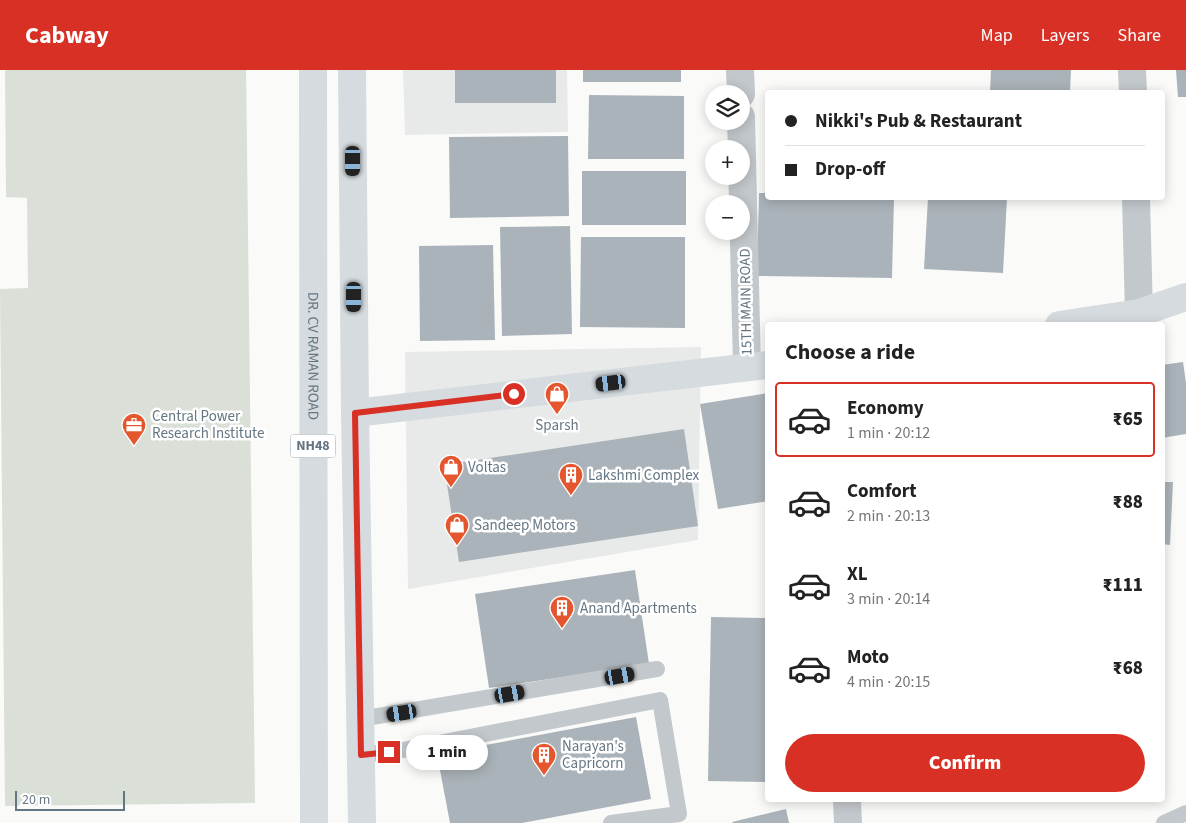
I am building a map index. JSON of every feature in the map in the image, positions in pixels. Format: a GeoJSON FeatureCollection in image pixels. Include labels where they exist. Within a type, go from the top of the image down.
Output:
{"type":"FeatureCollection","features":[{"type":"Feature","properties":{"kind":"main road","name":"DR. CV RAMAN ROAD"},"geometry":{"type":"LineString","coordinates":[[313,70],[314,823]]}},
{"type":"Feature","properties":{"kind":"main road","name":"NH48"},"geometry":{"type":"LineString","coordinates":[[352,70],[355,413],[362,823]]}},
{"type":"Feature","properties":{"kind":"main road"},"geometry":{"type":"LineString","coordinates":[[1085,322],[1139,313],[1186,297]]}},
{"type":"Feature","properties":{"kind":"main road"},"geometry":{"type":"LineString","coordinates":[[355,413],[757,366]]}},
{"type":"Feature","properties":{"kind":"street"},"geometry":{"type":"LineString","coordinates":[[740,70],[741,85]]}},
{"type":"Feature","properties":{"kind":"street"},"geometry":{"type":"LineString","coordinates":[[1132,70],[1133,90]]}},
{"type":"Feature","properties":{"kind":"street","name":"15TH MAIN ROAD"},"geometry":{"type":"LineString","coordinates":[[742,130],[757,366]]}},
{"type":"Feature","properties":{"kind":"street"},"geometry":{"type":"LineString","coordinates":[[1136,200],[1139,313]]}},
{"type":"Feature","properties":{"kind":"street"},"geometry":{"type":"LineString","coordinates":[[847,802],[848,823]]}},
{"type":"Feature","properties":{"kind":"lane"},"geometry":{"type":"LineString","coordinates":[[360,719],[657,670]]}},
{"type":"Feature","properties":{"kind":"lane"},"geometry":{"type":"LineString","coordinates":[[361,755],[403,750],[660,700],[679,814],[611,823]]}},
{"type":"Feature","properties":{"kind":"lane"},"geometry":{"type":"LineString","coordinates":[[1164,823],[1186,813]]}},
{"type":"Feature","properties":{"kind":"shaded area","name":"Central Power Research Institute"},"geometry":{"type":"Polygon","coordinates":[[[5,70],[246,70],[255,803],[5,806],[0,289],[28,288],[27,198],[6,197],[5,70]]]}},
{"type":"Feature","properties":{"kind":"shaded area"},"geometry":{"type":"Polygon","coordinates":[[[403,70],[567,70],[568,132],[405,135],[403,70]]]}},
{"type":"Feature","properties":{"kind":"shaded area"},"geometry":{"type":"Polygon","coordinates":[[[701,347],[698,540],[408,589],[405,352],[701,347]]]}},
{"type":"Feature","properties":{"kind":"building"},"geometry":{"type":"Polygon","coordinates":[[[455,70],[556,70],[556,103],[455,103],[455,70]]]}},
{"type":"Feature","properties":{"kind":"building"},"geometry":{"type":"Polygon","coordinates":[[[583,70],[681,70],[681,82],[583,82],[583,70]]]}},
{"type":"Feature","properties":{"kind":"building"},"geometry":{"type":"Polygon","coordinates":[[[991,70],[1071,70],[1070,90],[990,90],[991,70]]]}},
{"type":"Feature","properties":{"kind":"building"},"geometry":{"type":"Polygon","coordinates":[[[1176,70],[1186,70],[1186,97],[1178,97],[1176,70]]]}},
{"type":"Feature","properties":{"kind":"building"},"geometry":{"type":"Polygon","coordinates":[[[589,95],[684,96],[684,159],[588,159],[589,95]]]}},
{"type":"Feature","properties":{"kind":"building"},"geometry":{"type":"Polygon","coordinates":[[[568,136],[569,216],[450,218],[449,137],[568,136]]]}},
{"type":"Feature","properties":{"kind":"building"},"geometry":{"type":"Polygon","coordinates":[[[582,171],[686,171],[686,225],[582,225],[582,171]]]}},
{"type":"Feature","properties":{"kind":"building"},"geometry":{"type":"Polygon","coordinates":[[[759,193],[765,193],[765,200],[894,200],[892,278],[757,276],[759,193]]]}},
{"type":"Feature","properties":{"kind":"building"},"geometry":{"type":"Polygon","coordinates":[[[928,200],[1007,200],[1003,273],[924,269],[928,200]]]}},
{"type":"Feature","properties":{"kind":"building"},"geometry":{"type":"Polygon","coordinates":[[[570,226],[572,334],[502,336],[500,227],[570,226]]]}},
{"type":"Feature","properties":{"kind":"building"},"geometry":{"type":"Polygon","coordinates":[[[581,237],[685,237],[685,328],[580,327],[581,237]]]}},
{"type":"Feature","properties":{"kind":"building"},"geometry":{"type":"Polygon","coordinates":[[[493,245],[495,340],[420,341],[419,246],[493,245]]]}},
{"type":"Feature","properties":{"kind":"building"},"geometry":{"type":"Polygon","coordinates":[[[1183,362],[1186,383],[1186,434],[1165,438],[1165,365],[1183,362]]]}},
{"type":"Feature","properties":{"kind":"building"},"geometry":{"type":"Polygon","coordinates":[[[765,393],[765,501],[718,509],[700,404],[765,393]]]}},
{"type":"Feature","properties":{"kind":"building","name":"Lakshmi Complex"},"geometry":{"type":"Polygon","coordinates":[[[684,429],[698,526],[459,562],[444,465],[684,429]]]}},
{"type":"Feature","properties":{"kind":"building"},"geometry":{"type":"Polygon","coordinates":[[[1165,482],[1173,482],[1170,545],[1165,544],[1165,482]]]}},
{"type":"Feature","properties":{"kind":"building","name":"Anand Apartments"},"geometry":{"type":"Polygon","coordinates":[[[635,570],[649,664],[489,688],[475,594],[635,570]]]}},
{"type":"Feature","properties":{"kind":"building"},"geometry":{"type":"Polygon","coordinates":[[[711,617],[765,618],[765,782],[708,781],[711,617]]]}},
{"type":"Feature","properties":{"kind":"building","name":"Narayan's Capricorn"},"geometry":{"type":"Polygon","coordinates":[[[636,717],[651,799],[522,823],[450,823],[437,754],[636,717]]]}},
{"type":"Feature","properties":{"kind":"building"},"geometry":{"type":"Polygon","coordinates":[[[786,809],[789,823],[732,822],[786,809]]]}},
{"type":"Feature","properties":{"kind":"place","name":"Sparsh"},"geometry":{"type":"Point","coordinates":[557,415]}},
{"type":"Feature","properties":{"kind":"place","name":"Central Power Research Institute"},"geometry":{"type":"Point","coordinates":[134,446]}},
{"type":"Feature","properties":{"kind":"place","name":"Voltas"},"geometry":{"type":"Point","coordinates":[451,488]}},
{"type":"Feature","properties":{"kind":"place","name":"Lakshmi Complex"},"geometry":{"type":"Point","coordinates":[571,496]}},
{"type":"Feature","properties":{"kind":"place","name":"Sandeep Motors"},"geometry":{"type":"Point","coordinates":[457,546]}},
{"type":"Feature","properties":{"kind":"place","name":"Anand Apartments"},"geometry":{"type":"Point","coordinates":[562,629]}},
{"type":"Feature","properties":{"kind":"place","name":"Narayan's Capricorn"},"geometry":{"type":"Point","coordinates":[544,776]}},
{"type":"Feature","properties":{"kind":"route"},"geometry":{"type":"LineString","coordinates":[[389,752],[361,755],[355,413],[514,394]]}}]}
